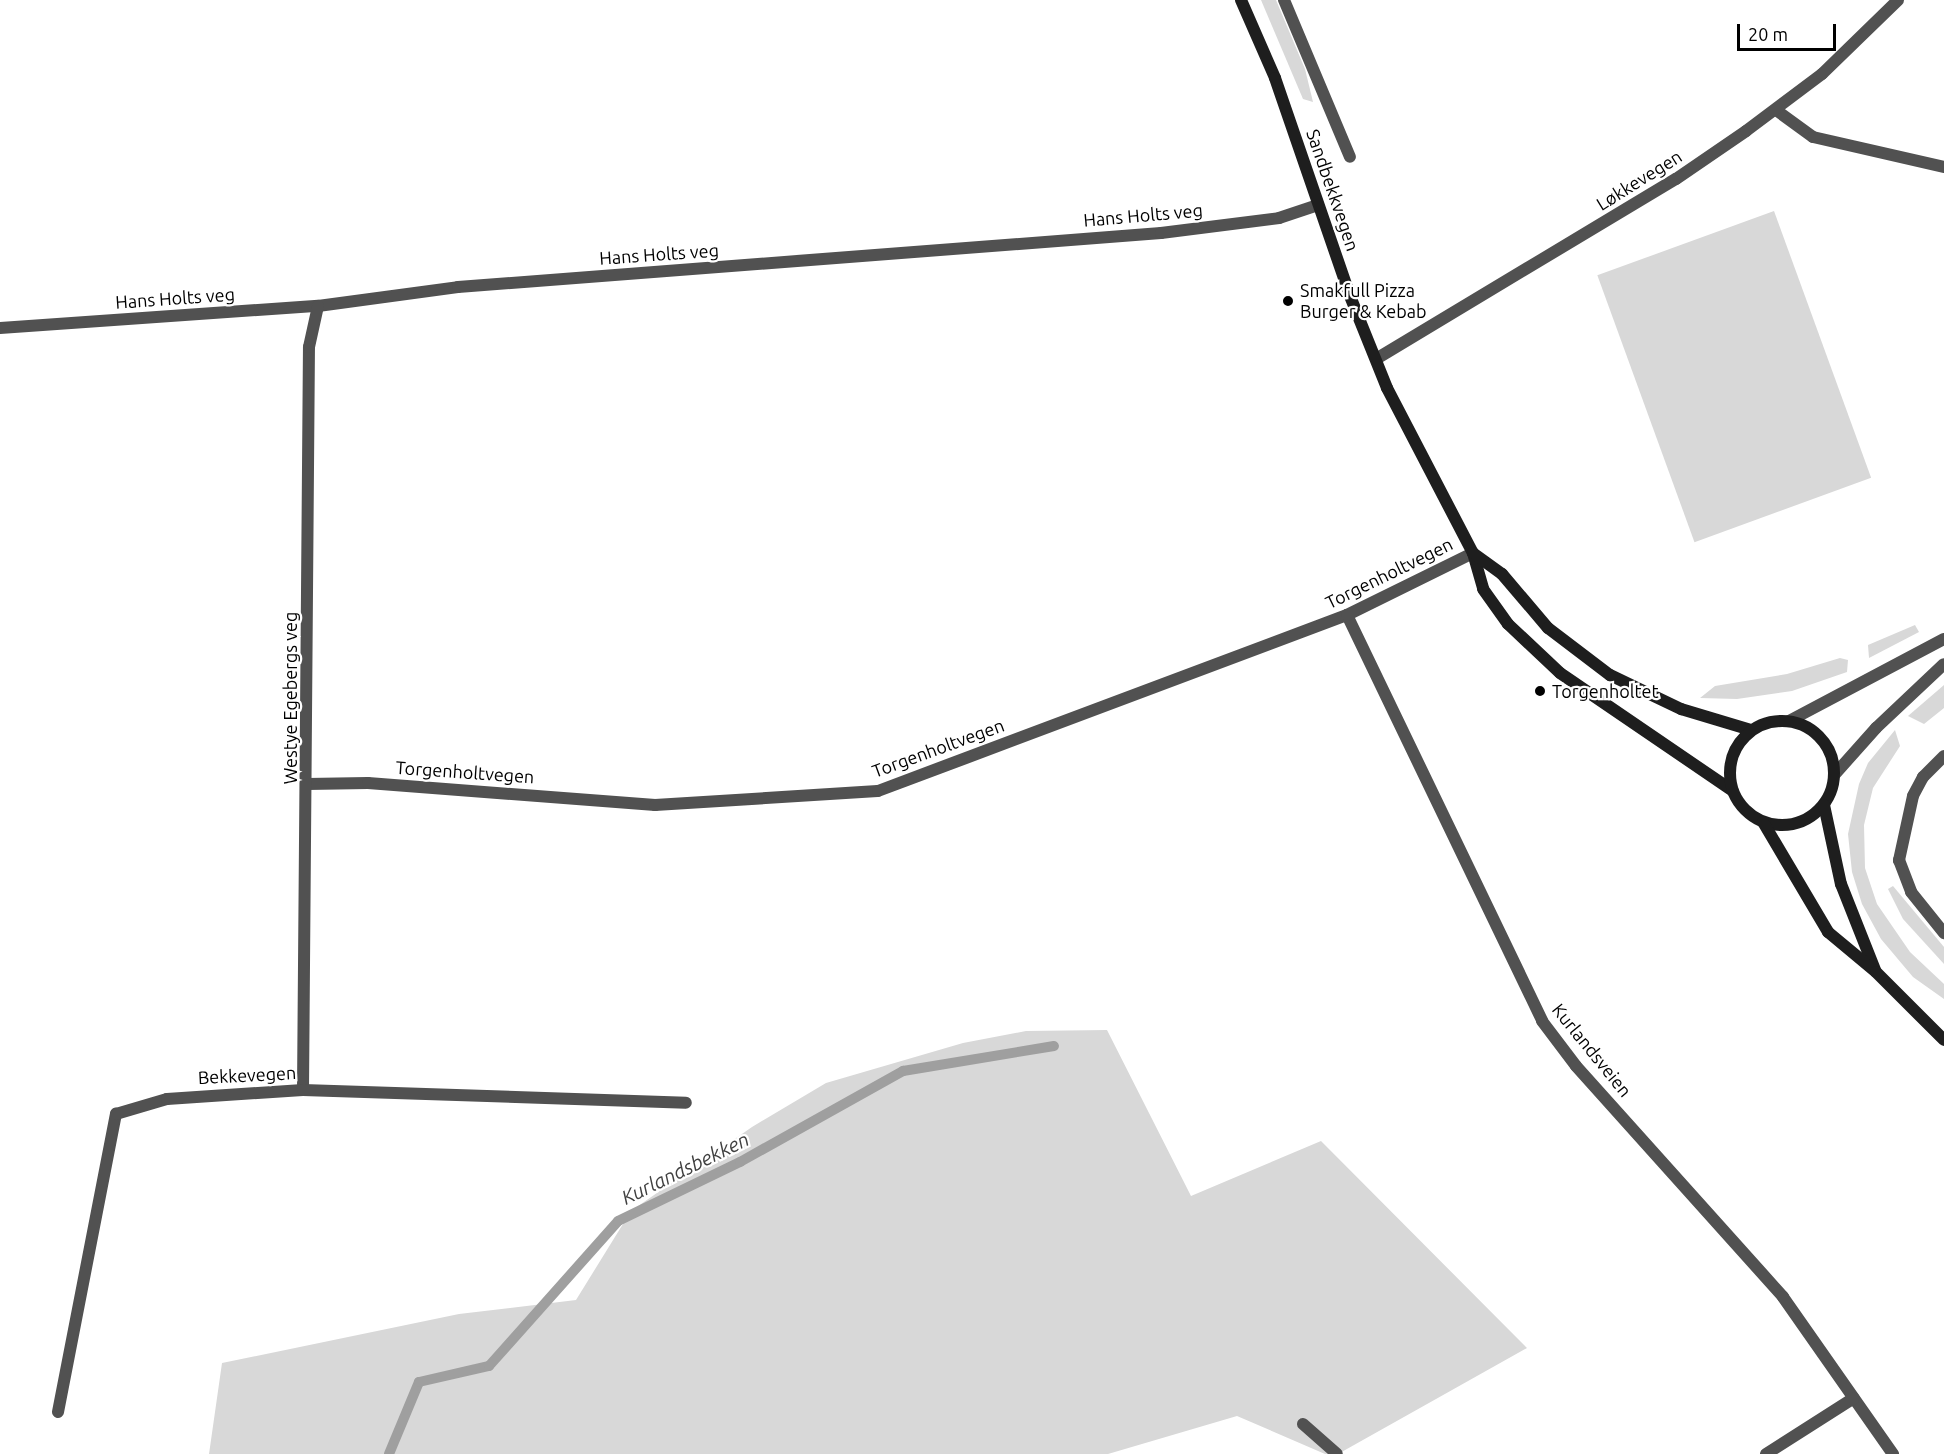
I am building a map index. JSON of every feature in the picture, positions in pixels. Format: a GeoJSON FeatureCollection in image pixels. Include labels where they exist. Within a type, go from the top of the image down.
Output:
{"type":"FeatureCollection","features":[{"type":"Feature","properties":{"kind":"main road","name":"Sandbekkvegen"},"geometry":{"type":"LineString","coordinates":[[1241,0],[1275,78],[1318,206],[1376,359],[1403,420],[1473,553],[1483,589],[1532,649],[1583,690],[1733,790]]}},
{"type":"Feature","properties":{"kind":"main road","name":"Sandbekkvegen"},"geometry":{"type":"LineString","coordinates":[[1473,553],[1502,574],[1548,628],[1611,675],[1680,710],[1752,730]]}},
{"type":"Feature","properties":{"kind":"main road"},"geometry":{"type":"LineString","coordinates":[[1763,822],[1789,825],[1814,815],[1824,806],[1835,774],[1827,745],[1804,725],[1789,721],[1776,721],[1752,730],[1732,757],[1733,790],[1744,809],[1763,822],[1828,932],[1876,972],[1944,1040]]}},
{"type":"Feature","properties":{"kind":"main road"},"geometry":{"type":"LineString","coordinates":[[1824,806],[1835,865],[1876,972]]}},
{"type":"Feature","properties":{"kind":"street"},"geometry":{"type":"LineString","coordinates":[[1284,0],[1350,157]]}},
{"type":"Feature","properties":{"kind":"street","name":"Løkkevegen"},"geometry":{"type":"LineString","coordinates":[[1376,359],[1676,179],[1776,110],[1822,74],[1898,0]]}},
{"type":"Feature","properties":{"kind":"street"},"geometry":{"type":"LineString","coordinates":[[1776,110],[1813,137],[1944,167]]}},
{"type":"Feature","properties":{"kind":"street","name":"Hans Holts veg"},"geometry":{"type":"LineString","coordinates":[[0,328],[318,306],[458,287],[1161,233],[1279,218],[1318,206]]}},
{"type":"Feature","properties":{"kind":"street","name":"Westye Egebergs veg"},"geometry":{"type":"LineString","coordinates":[[303,1090],[308,784],[309,347],[318,306]]}},
{"type":"Feature","properties":{"kind":"street","name":"Torgenholtvegen"},"geometry":{"type":"LineString","coordinates":[[308,784],[368,783],[655,805],[878,791],[1347,615],[1473,553]]}},
{"type":"Feature","properties":{"kind":"street","name":"Kurlandsveien"},"geometry":{"type":"LineString","coordinates":[[1347,615],[1542,1021],[1576,1066],[1783,1297],[1893,1454]]}},
{"type":"Feature","properties":{"kind":"street"},"geometry":{"type":"LineString","coordinates":[[1789,721],[1944,639]]}},
{"type":"Feature","properties":{"kind":"street"},"geometry":{"type":"LineString","coordinates":[[1835,774],[1876,728],[1944,664]]}},
{"type":"Feature","properties":{"kind":"street"},"geometry":{"type":"LineString","coordinates":[[1944,756],[1923,777],[1913,796],[1899,860],[1911,892],[1944,933]]}},
{"type":"Feature","properties":{"kind":"street","name":"Bekkevegen"},"geometry":{"type":"LineString","coordinates":[[58,1412],[116,1114],[167,1099],[303,1090],[686,1103]]}},
{"type":"Feature","properties":{"kind":"street"},"geometry":{"type":"LineString","coordinates":[[1766,1454],[1854,1398]]}},
{"type":"Feature","properties":{"kind":"street"},"geometry":{"type":"LineString","coordinates":[[1303,1425],[1337,1454]]}},
{"type":"Feature","properties":{"kind":"shaded area"},"geometry":{"type":"Polygon","coordinates":[[[1261,0],[1276,0],[1305,69],[1313,102],[1303,99],[1261,0]]]}},
{"type":"Feature","properties":{"kind":"shaded area"},"geometry":{"type":"Polygon","coordinates":[[[1774,211],[1871,478],[1694,542],[1597,275],[1774,211]]]}},
{"type":"Feature","properties":{"kind":"shaded area"},"geometry":{"type":"Polygon","coordinates":[[[1915,625],[1919,632],[1869,658],[1868,645],[1915,625]]]}},
{"type":"Feature","properties":{"kind":"shaded area"},"geometry":{"type":"Polygon","coordinates":[[[1840,658],[1848,660],[1847,672],[1792,691],[1737,699],[1700,698],[1715,686],[1787,674],[1840,658]]]}},
{"type":"Feature","properties":{"kind":"shaded area"},"geometry":{"type":"Polygon","coordinates":[[[1944,685],[1944,708],[1924,724],[1908,716],[1944,685]]]}},
{"type":"Feature","properties":{"kind":"shaded area"},"geometry":{"type":"Polygon","coordinates":[[[1895,730],[1900,746],[1873,788],[1864,825],[1865,868],[1877,904],[1910,952],[1944,984],[1944,999],[1913,977],[1881,939],[1862,904],[1852,872],[1848,834],[1859,784],[1868,763],[1895,730]]]}},
{"type":"Feature","properties":{"kind":"shaded area"},"geometry":{"type":"Polygon","coordinates":[[[1893,886],[1944,947],[1944,964],[1903,919],[1888,889],[1893,886]]]}},
{"type":"Feature","properties":{"kind":"shaded area"},"geometry":{"type":"Polygon","coordinates":[[[1107,1030],[1191,1196],[1321,1141],[1527,1348],[1338,1454],[1325,1454],[1237,1416],[1108,1454],[209,1454],[222,1363],[459,1314],[576,1300],[631,1211],[752,1127],[826,1083],[963,1043],[1026,1031],[1107,1030]]]}},
{"type":"Feature","properties":{"kind":"waterway","name":"Kurlandsbekken"},"geometry":{"type":"LineString","coordinates":[[389,1454],[419,1382],[489,1366],[618,1221],[740,1162],[903,1071],[1054,1046]]}},
{"type":"Feature","properties":{"kind":"place","name":"Smakfull Pizza Burger & Kebab"},"geometry":{"type":"Point","coordinates":[1288,301]}},
{"type":"Feature","properties":{"kind":"place","name":"Torgenholtet"},"geometry":{"type":"Point","coordinates":[1540,691]}}]}
